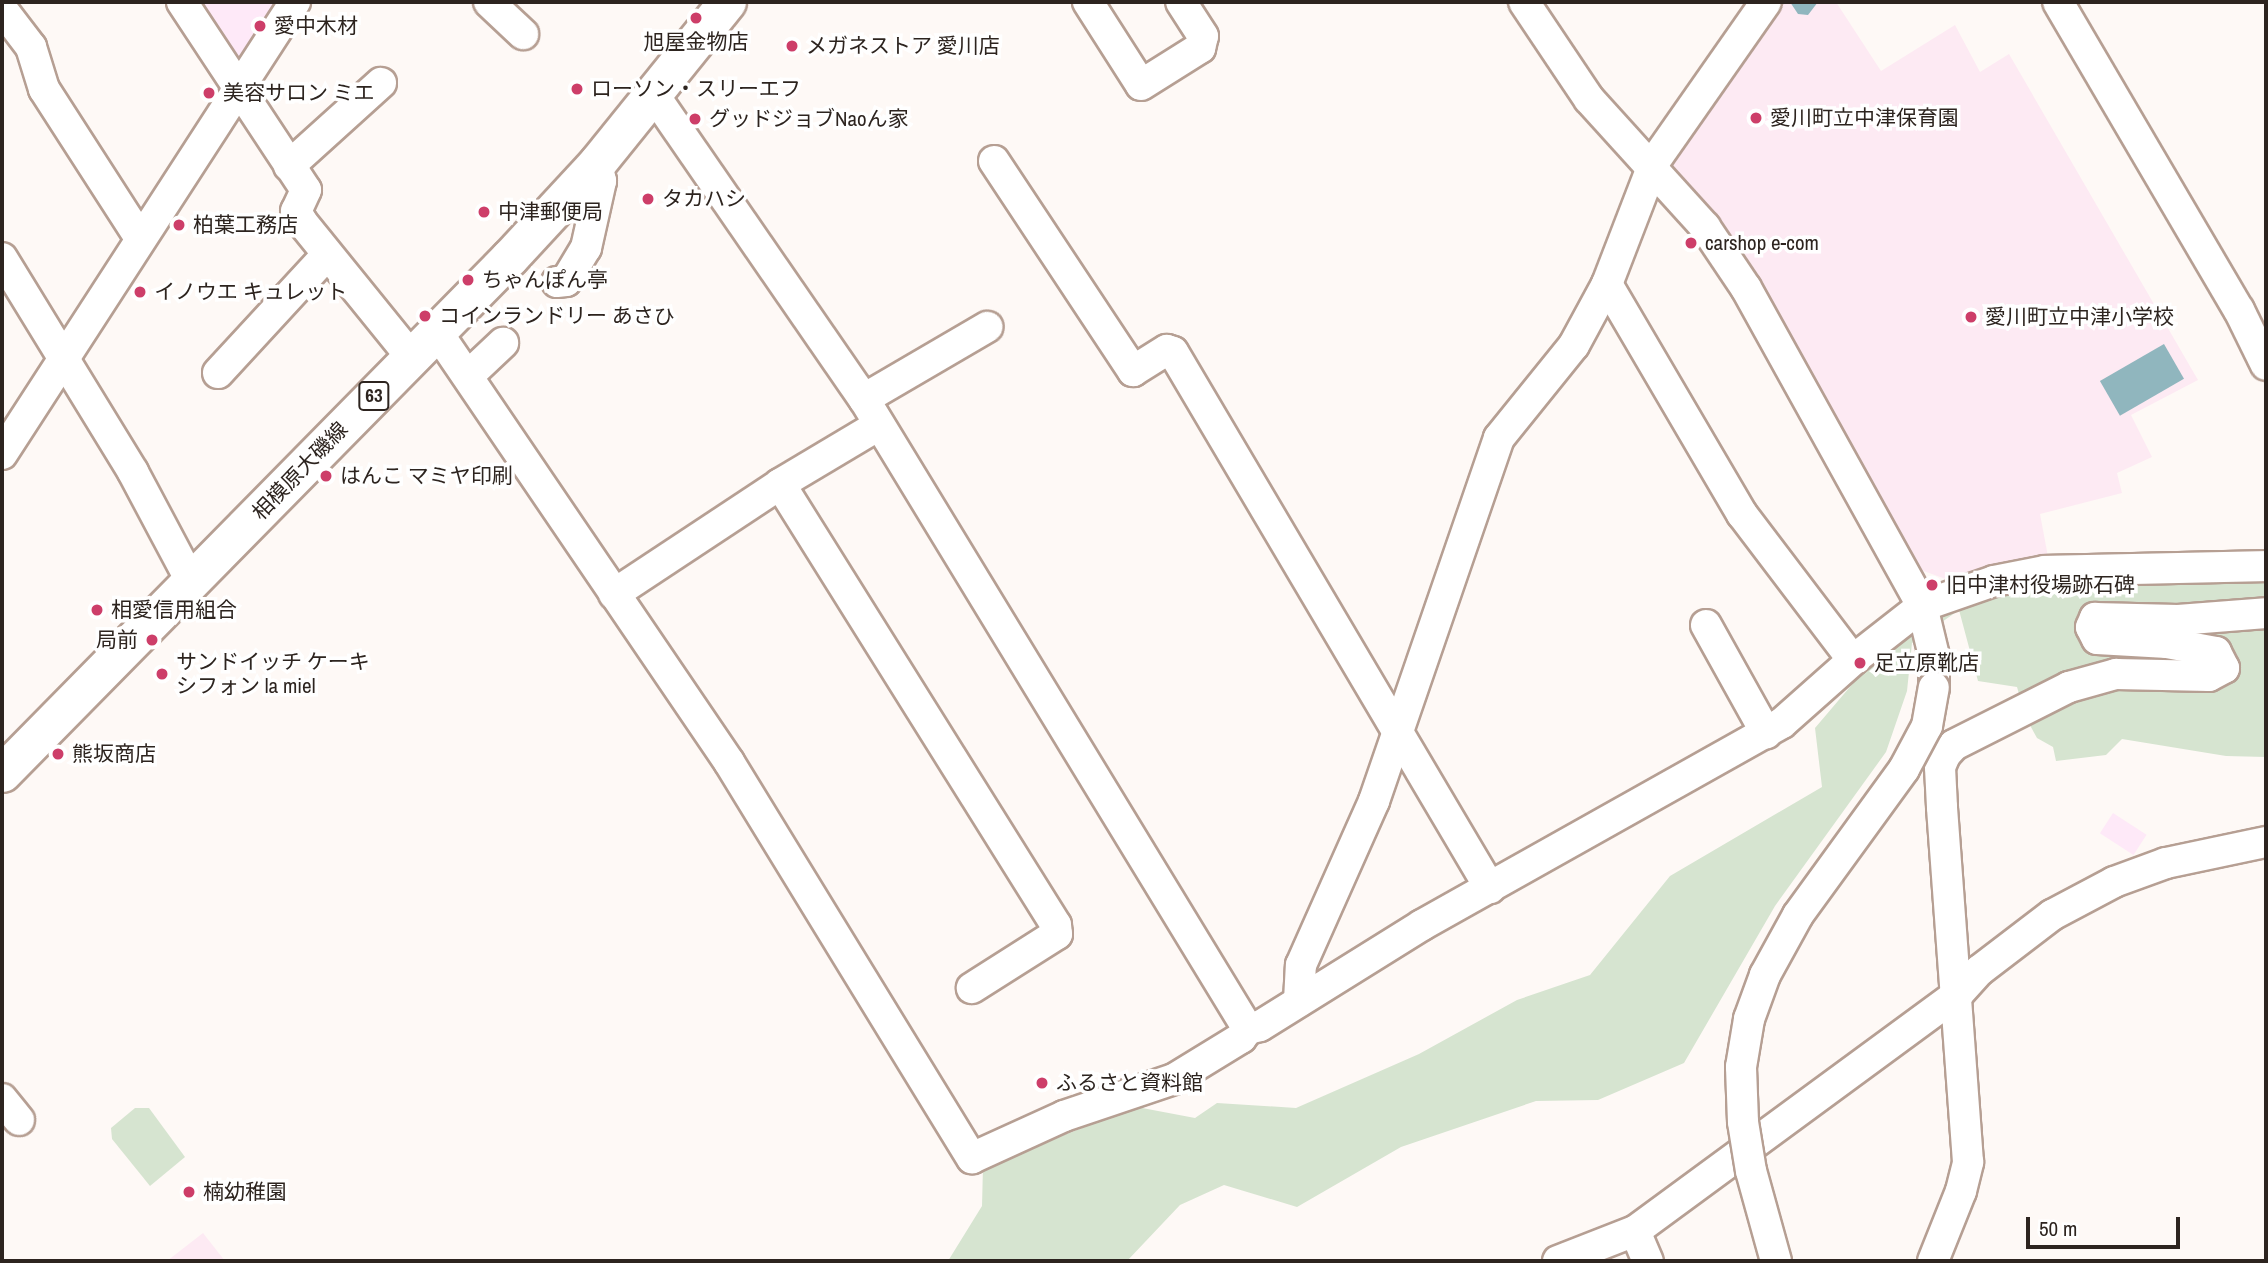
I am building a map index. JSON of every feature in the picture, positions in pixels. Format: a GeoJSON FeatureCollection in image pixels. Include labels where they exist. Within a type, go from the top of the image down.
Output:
{"type":"FeatureCollection","features":[{"type":"Feature","properties":{"kind":"main road","name":"相模原大磯線"},"geometry":{"type":"LineString","coordinates":[[2,773],[412,358],[597,163],[727,2]]}},
{"type":"Feature","properties":{"kind":"street"},"geometry":{"type":"LineString","coordinates":[[181,2],[306,190],[296,211],[327,255],[412,358]]}},
{"type":"Feature","properties":{"kind":"street"},"geometry":{"type":"LineString","coordinates":[[2,454],[295,2]]}},
{"type":"Feature","properties":{"kind":"street"},"geometry":{"type":"LineString","coordinates":[[489,2],[523,34]]}},
{"type":"Feature","properties":{"kind":"street"},"geometry":{"type":"LineString","coordinates":[[1088,2],[1141,85],[1200,48],[1203,36],[1181,2]]}},
{"type":"Feature","properties":{"kind":"street"},"geometry":{"type":"LineString","coordinates":[[1524,2],[1589,99],[1705,227],[1746,288],[1923,606],[1934,656],[1934,688],[1927,726],[1904,769],[1798,915],[1765,975],[1749,1019],[1741,1067],[1743,1122],[1751,1171],[1776,1261]]}},
{"type":"Feature","properties":{"kind":"street"},"geometry":{"type":"LineString","coordinates":[[1299,1001],[1301,965],[1344,874],[1399,729],[1499,438],[1574,345],[1607,284],[1653,171],[1654,162],[1766,2]]}},
{"type":"Feature","properties":{"kind":"street"},"geometry":{"type":"LineString","coordinates":[[2058,2],[2179,205],[2266,365]]}},
{"type":"Feature","properties":{"kind":"street"},"geometry":{"type":"LineString","coordinates":[[2,9],[31,47],[44,89],[140,239]]}},
{"type":"Feature","properties":{"kind":"street"},"geometry":{"type":"LineString","coordinates":[[289,166],[369,86]]}},
{"type":"Feature","properties":{"kind":"street"},"geometry":{"type":"LineString","coordinates":[[654,95],[864,399],[1248,1029]]}},
{"type":"Feature","properties":{"kind":"street"},"geometry":{"type":"LineString","coordinates":[[994,160],[1133,372],[1167,350],[1173,352],[1399,729],[1490,888]]}},
{"type":"Feature","properties":{"kind":"street"},"geometry":{"type":"LineString","coordinates":[[557,282],[566,281],[586,248],[601,181],[597,163]]}},
{"type":"Feature","properties":{"kind":"street"},"geometry":{"type":"LineString","coordinates":[[218,373],[327,255]]}},
{"type":"Feature","properties":{"kind":"street"},"geometry":{"type":"LineString","coordinates":[[2,258],[133,471],[192,583]]}},
{"type":"Feature","properties":{"kind":"street"},"geometry":{"type":"LineString","coordinates":[[1607,284],[1742,514],[1853,660]]}},
{"type":"Feature","properties":{"kind":"street"},"geometry":{"type":"LineString","coordinates":[[864,399],[986,327]]}},
{"type":"Feature","properties":{"kind":"street"},"geometry":{"type":"LineString","coordinates":[[437,332],[814,895],[972,1158],[1064,1116],[1174,1080],[1241,1038],[1248,1029],[1490,888],[1766,733],[1923,606],[1994,581],[2045,571],[2266,566]]}},
{"type":"Feature","properties":{"kind":"street"},"geometry":{"type":"LineString","coordinates":[[468,376],[503,343]]}},
{"type":"Feature","properties":{"kind":"street"},"geometry":{"type":"LineString","coordinates":[[614,594],[780,484],[879,425]]}},
{"type":"Feature","properties":{"kind":"street"},"geometry":{"type":"LineString","coordinates":[[780,484],[1056,925],[1057,934],[972,988]]}},
{"type":"Feature","properties":{"kind":"street"},"geometry":{"type":"LineString","coordinates":[[2203,566],[2206,579],[2266,582]]}},
{"type":"Feature","properties":{"kind":"street"},"geometry":{"type":"LineString","coordinates":[[1933,1261],[1961,1191],[1968,1162],[1959,993],[1953,972],[1942,807],[1940,767],[1945,755],[1954,745],[2069,687],[2116,674],[2209,676],[2224,668],[2216,652],[2167,643],[2097,639],[2091,627],[2095,618],[2178,620],[2266,613]]}},
{"type":"Feature","properties":{"kind":"street"},"geometry":{"type":"LineString","coordinates":[[1708,638],[1766,733]]}},
{"type":"Feature","properties":{"kind":"street"},"geometry":{"type":"LineString","coordinates":[[1558,1261],[1635,1231],[1959,993],[2028,933],[2091,894],[2166,863],[2266,842]]}},
{"type":"Feature","properties":{"kind":"street"},"geometry":{"type":"LineString","coordinates":[[1635,1231],[1648,1261]]}},
{"type":"Feature","properties":{"kind":"shaded area"},"geometry":{"type":"Polygon","coordinates":[[[185,2],[281,2],[251,48],[227,65],[185,2]]]}},
{"type":"Feature","properties":{"kind":"shaded area","name":"愛川町立中津小学校"},"geometry":{"type":"Polygon","coordinates":[[[1780,2],[1836,2],[1881,71],[1955,25],[1980,72],[2009,54],[2198,380],[2131,415],[2152,457],[2117,473],[2122,493],[2040,514],[2049,562],[2003,567],[1999,563],[1951,581],[1921,570],[1745,255],[1669,163],[1780,2]]]}},
{"type":"Feature","properties":{"kind":"shaded area"},"geometry":{"type":"Polygon","coordinates":[[[2113,813],[2147,835],[2133,855],[2100,833],[2113,813]]]}},
{"type":"Feature","properties":{"kind":"shaded area"},"geometry":{"type":"Polygon","coordinates":[[[203,1233],[225,1261],[167,1261],[203,1233]]]}},
{"type":"Feature","properties":{"kind":"green space"},"geometry":{"type":"Polygon","coordinates":[[[2048,581],[2266,581],[2266,757],[2226,756],[2122,739],[2106,755],[2056,761],[2053,747],[2037,738],[2026,718],[2017,687],[1978,681],[1959,610],[1912,643],[1907,691],[1886,752],[1775,906],[1684,1063],[1598,1100],[1536,1101],[1401,1147],[1297,1207],[1224,1185],[1180,1205],[1127,1261],[948,1261],[982,1206],[983,1166],[1137,1107],[1195,1118],[1217,1103],[1296,1108],[1419,1054],[1517,1000],[1590,975],[1670,876],[1822,787],[1815,728],[1866,668],[1955,601],[2048,581]]]}},
{"type":"Feature","properties":{"kind":"green space"},"geometry":{"type":"Polygon","coordinates":[[[135,1108],[149,1108],[185,1157],[150,1186],[112,1139],[111,1128],[135,1108]]]}},
{"type":"Feature","properties":{"kind":"water"},"geometry":{"type":"Polygon","coordinates":[[[1790,2],[1818,2],[1808,15],[1798,14],[1790,2]]]}},
{"type":"Feature","properties":{"kind":"water"},"geometry":{"type":"Polygon","coordinates":[[[2164,344],[2184,379],[2120,416],[2100,381],[2164,344]]]}},
{"type":"Feature","properties":{"kind":"place","name":"旭屋金物店"},"geometry":{"type":"Point","coordinates":[696,18]}},
{"type":"Feature","properties":{"kind":"place","name":"愛中木材"},"geometry":{"type":"Point","coordinates":[260,26]}},
{"type":"Feature","properties":{"kind":"place","name":"メガネストア 愛川店"},"geometry":{"type":"Point","coordinates":[792,46]}},
{"type":"Feature","properties":{"kind":"place","name":"ローソン・スリーエフ"},"geometry":{"type":"Point","coordinates":[577,89]}},
{"type":"Feature","properties":{"kind":"place","name":"美容サロン ミエ"},"geometry":{"type":"Point","coordinates":[209,93]}},
{"type":"Feature","properties":{"kind":"place","name":"愛川町立中津保育園"},"geometry":{"type":"Point","coordinates":[1756,118]}},
{"type":"Feature","properties":{"kind":"place","name":"グッドジョブNaoん家"},"geometry":{"type":"Point","coordinates":[695,119]}},
{"type":"Feature","properties":{"kind":"place","name":"タカハシ"},"geometry":{"type":"Point","coordinates":[648,199]}},
{"type":"Feature","properties":{"kind":"place","name":"中津郵便局"},"geometry":{"type":"Point","coordinates":[484,212]}},
{"type":"Feature","properties":{"kind":"place","name":"柏葉工務店"},"geometry":{"type":"Point","coordinates":[179,225]}},
{"type":"Feature","properties":{"kind":"place","name":"carshop e-com"},"geometry":{"type":"Point","coordinates":[1691,243]}},
{"type":"Feature","properties":{"kind":"place","name":"ちゃんぽん亭"},"geometry":{"type":"Point","coordinates":[468,280]}},
{"type":"Feature","properties":{"kind":"place","name":"イノウエ キュレット"},"geometry":{"type":"Point","coordinates":[140,292]}},
{"type":"Feature","properties":{"kind":"place","name":"コインランドリー あさひ"},"geometry":{"type":"Point","coordinates":[425,316]}},
{"type":"Feature","properties":{"kind":"place","name":"愛川町立中津小学校"},"geometry":{"type":"Point","coordinates":[1971,317]}},
{"type":"Feature","properties":{"kind":"place","name":"はんこ マミヤ印刷"},"geometry":{"type":"Point","coordinates":[326,476]}},
{"type":"Feature","properties":{"kind":"place","name":"旧中津村役場跡石碑"},"geometry":{"type":"Point","coordinates":[1932,585]}},
{"type":"Feature","properties":{"kind":"place","name":"相愛信用組合"},"geometry":{"type":"Point","coordinates":[97,610]}},
{"type":"Feature","properties":{"kind":"place","name":"局前"},"geometry":{"type":"Point","coordinates":[152,640]}},
{"type":"Feature","properties":{"kind":"place","name":"足立原靴店"},"geometry":{"type":"Point","coordinates":[1860,663]}},
{"type":"Feature","properties":{"kind":"place","name":"サンドイッチ ケーキ シフォン la miel"},"geometry":{"type":"Point","coordinates":[162,674]}},
{"type":"Feature","properties":{"kind":"place","name":"熊坂商店"},"geometry":{"type":"Point","coordinates":[58,754]}},
{"type":"Feature","properties":{"kind":"place","name":"ふるさと資料館"},"geometry":{"type":"Point","coordinates":[1042,1083]}},
{"type":"Feature","properties":{"kind":"place","name":"楠幼稚園"},"geometry":{"type":"Point","coordinates":[189,1192]}}]}
